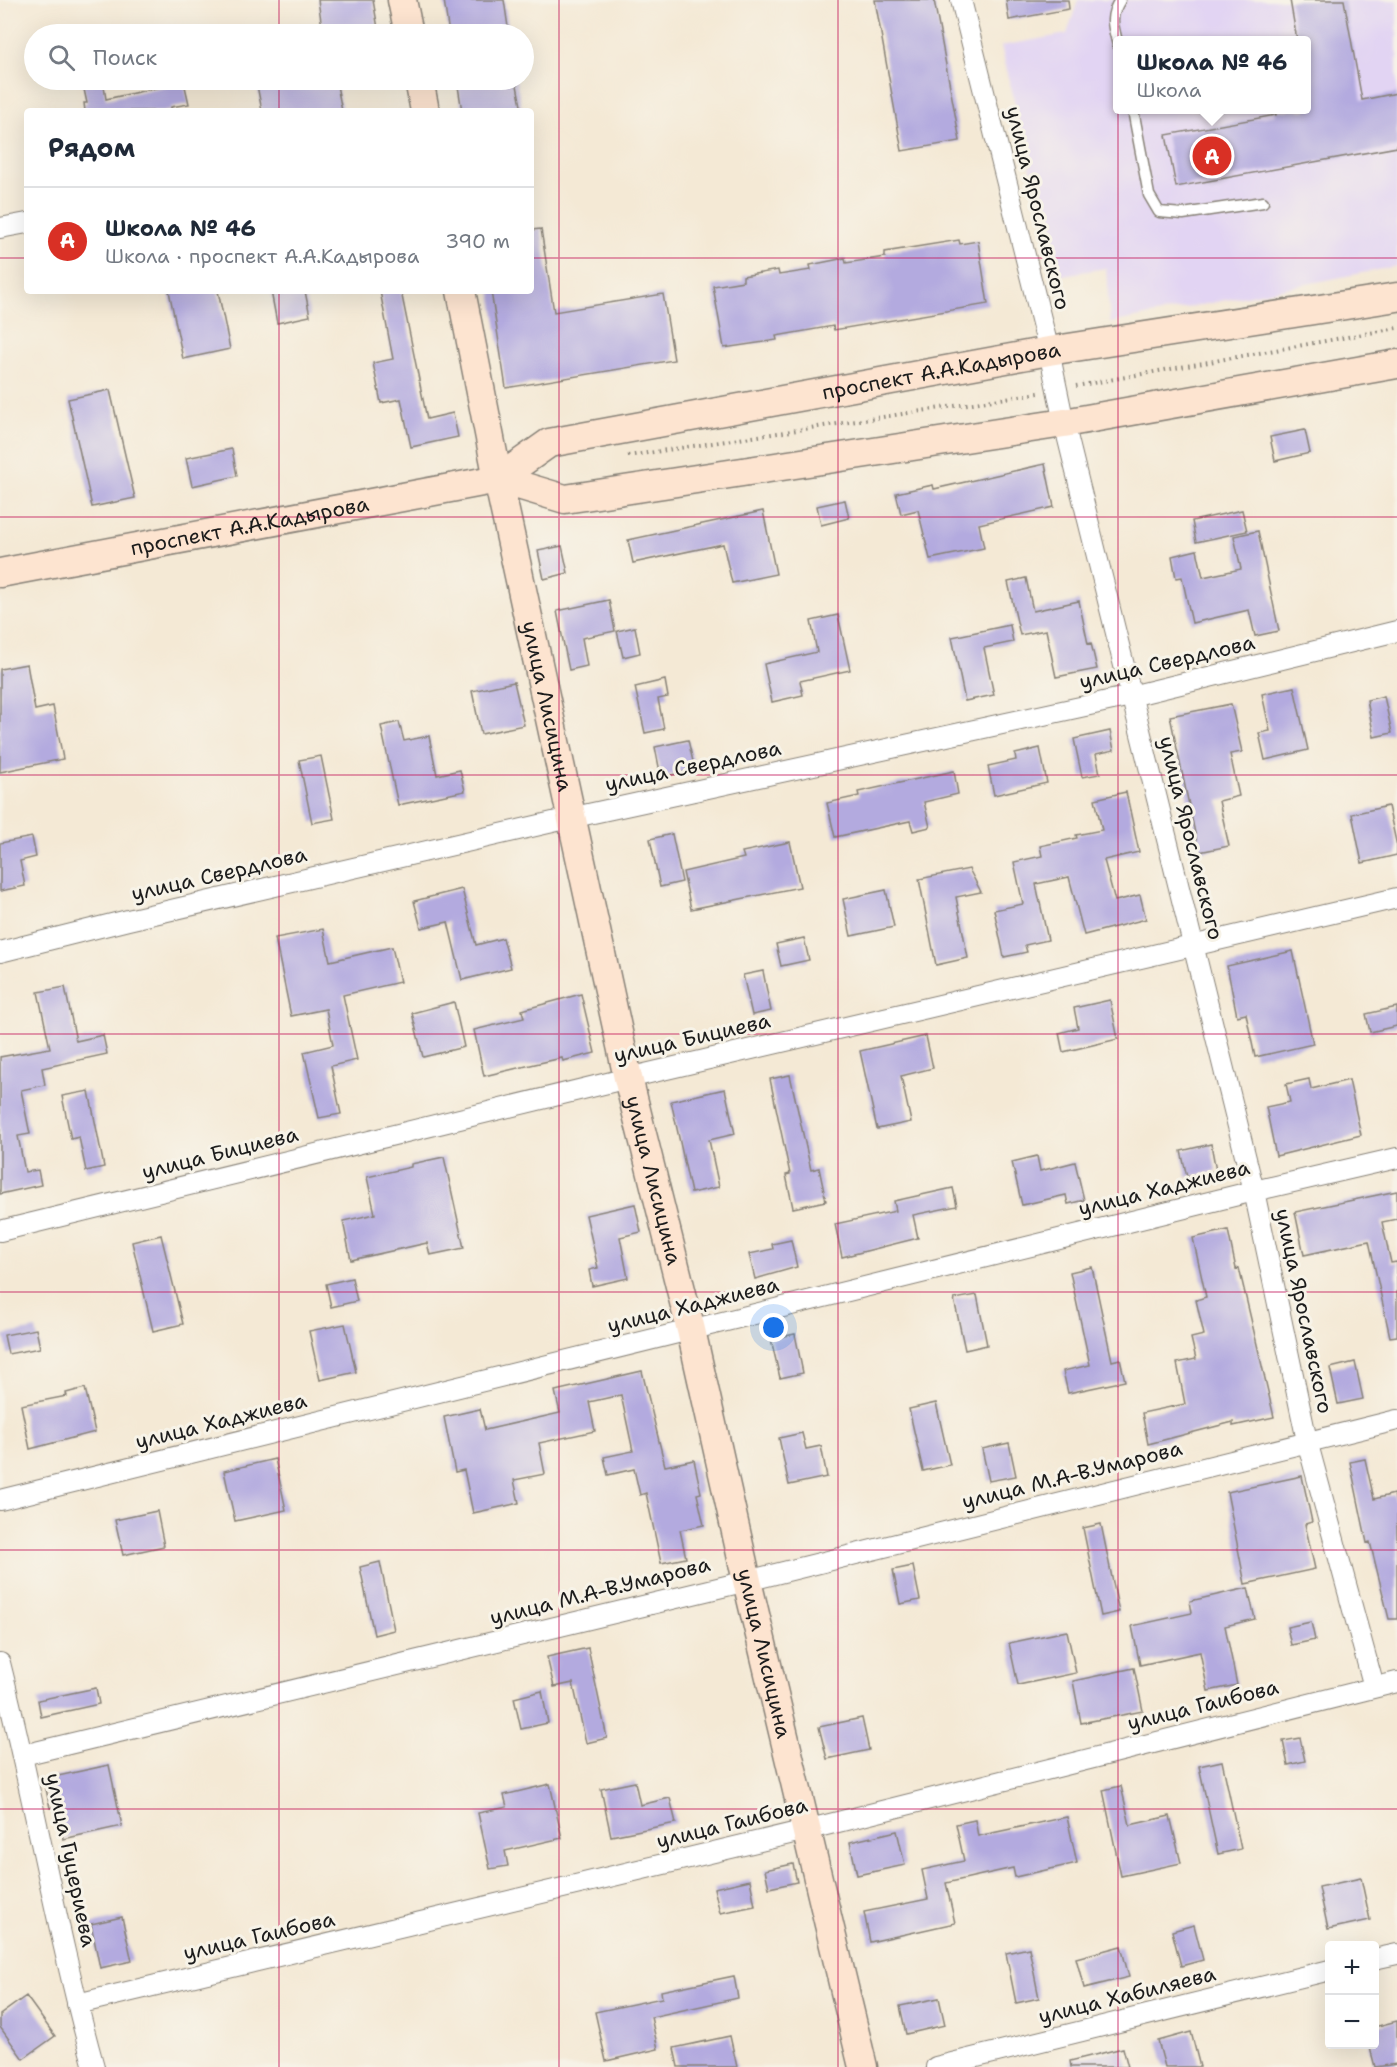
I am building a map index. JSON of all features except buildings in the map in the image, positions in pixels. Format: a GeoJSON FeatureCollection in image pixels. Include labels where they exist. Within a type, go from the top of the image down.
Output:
{"type":"FeatureCollection","features":[{"type":"Feature","properties":{"kind":"street"},"geometry":{"type":"LineString","coordinates":[[402,0],[407,24]]}},
{"type":"Feature","properties":{"kind":"street","name":"улица Ярославского"},"geometry":{"type":"LineString","coordinates":[[960,0],[1049,351],[1064,423],[1254,1191],[1307,1441],[1374,1687]]}},
{"type":"Feature","properties":{"kind":"street"},"geometry":{"type":"LineString","coordinates":[[421,90],[424,108]]}},
{"type":"Feature","properties":{"kind":"street"},"geometry":{"type":"LineString","coordinates":[[0,228],[24,224]]}},
{"type":"Feature","properties":{"kind":"street","name":"улица Лисицина"},"geometry":{"type":"LineString","coordinates":[[462,294],[498,479],[628,1078],[691,1330],[747,1581],[863,2067]]}},
{"type":"Feature","properties":{"kind":"street","name":"проспект А.А.Кадырова"},"geometry":{"type":"LineString","coordinates":[[0,573],[498,479],[549,443],[1049,351],[1397,297]]}},
{"type":"Feature","properties":{"kind":"street","name":"проспект А.А.Кадырова"},"geometry":{"type":"LineString","coordinates":[[498,479],[565,499],[1064,423],[1397,364]]}},
{"type":"Feature","properties":{"kind":"street","name":"улица Свердлова"},"geometry":{"type":"LineString","coordinates":[[0,952],[128,920],[570,818],[1131,696],[1397,631]]}},
{"type":"Feature","properties":{"kind":"street","name":"улица Бициева"},"geometry":{"type":"LineString","coordinates":[[0,1231],[628,1078],[1397,898]]}},
{"type":"Feature","properties":{"kind":"street","name":"улица Хаджиева"},"geometry":{"type":"LineString","coordinates":[[0,1500],[1254,1191],[1397,1158]]}},
{"type":"Feature","properties":{"kind":"street","name":"улица М.А-В.Умарова"},"geometry":{"type":"LineString","coordinates":[[24,1755],[747,1581],[1397,1420]]}},
{"type":"Feature","properties":{"kind":"street","name":"улица Гуцериева"},"geometry":{"type":"LineString","coordinates":[[0,1663],[24,1755],[77,2004],[94,2067]]}},
{"type":"Feature","properties":{"kind":"street","name":"улица Гаибова"},"geometry":{"type":"LineString","coordinates":[[77,2004],[806,1830],[1397,1682]]}},
{"type":"Feature","properties":{"kind":"street"},"geometry":{"type":"LineString","coordinates":[[1379,1958],[1397,1954]]}},
{"type":"Feature","properties":{"kind":"street","name":"улица Хабиляева"},"geometry":{"type":"LineString","coordinates":[[936,2067],[1325,1971]]}},
{"type":"Feature","properties":{"kind":"lane"},"geometry":{"type":"LineString","coordinates":[[1115,36],[1113,12],[1120,0]]}},
{"type":"Feature","properties":{"kind":"lane"},"geometry":{"type":"LineString","coordinates":[[1134,114],[1149,195],[1159,212],[1183,214],[1263,202]]}},
{"type":"Feature","properties":{"kind":"path"},"geometry":{"type":"LineString","coordinates":[[617,458],[1057,390],[1397,328]]}},
{"type":"Feature","properties":{"kind":"shaded area"},"geometry":{"type":"Polygon","coordinates":[[[1078,0],[1397,0],[1397,266],[1110,323],[1106,268],[1057,276],[1001,46],[1067,34],[1078,0]]]}},
{"type":"Feature","properties":{"kind":"place","name":"Школа № 46"},"geometry":{"type":"Point","coordinates":[1212,156]}}]}
